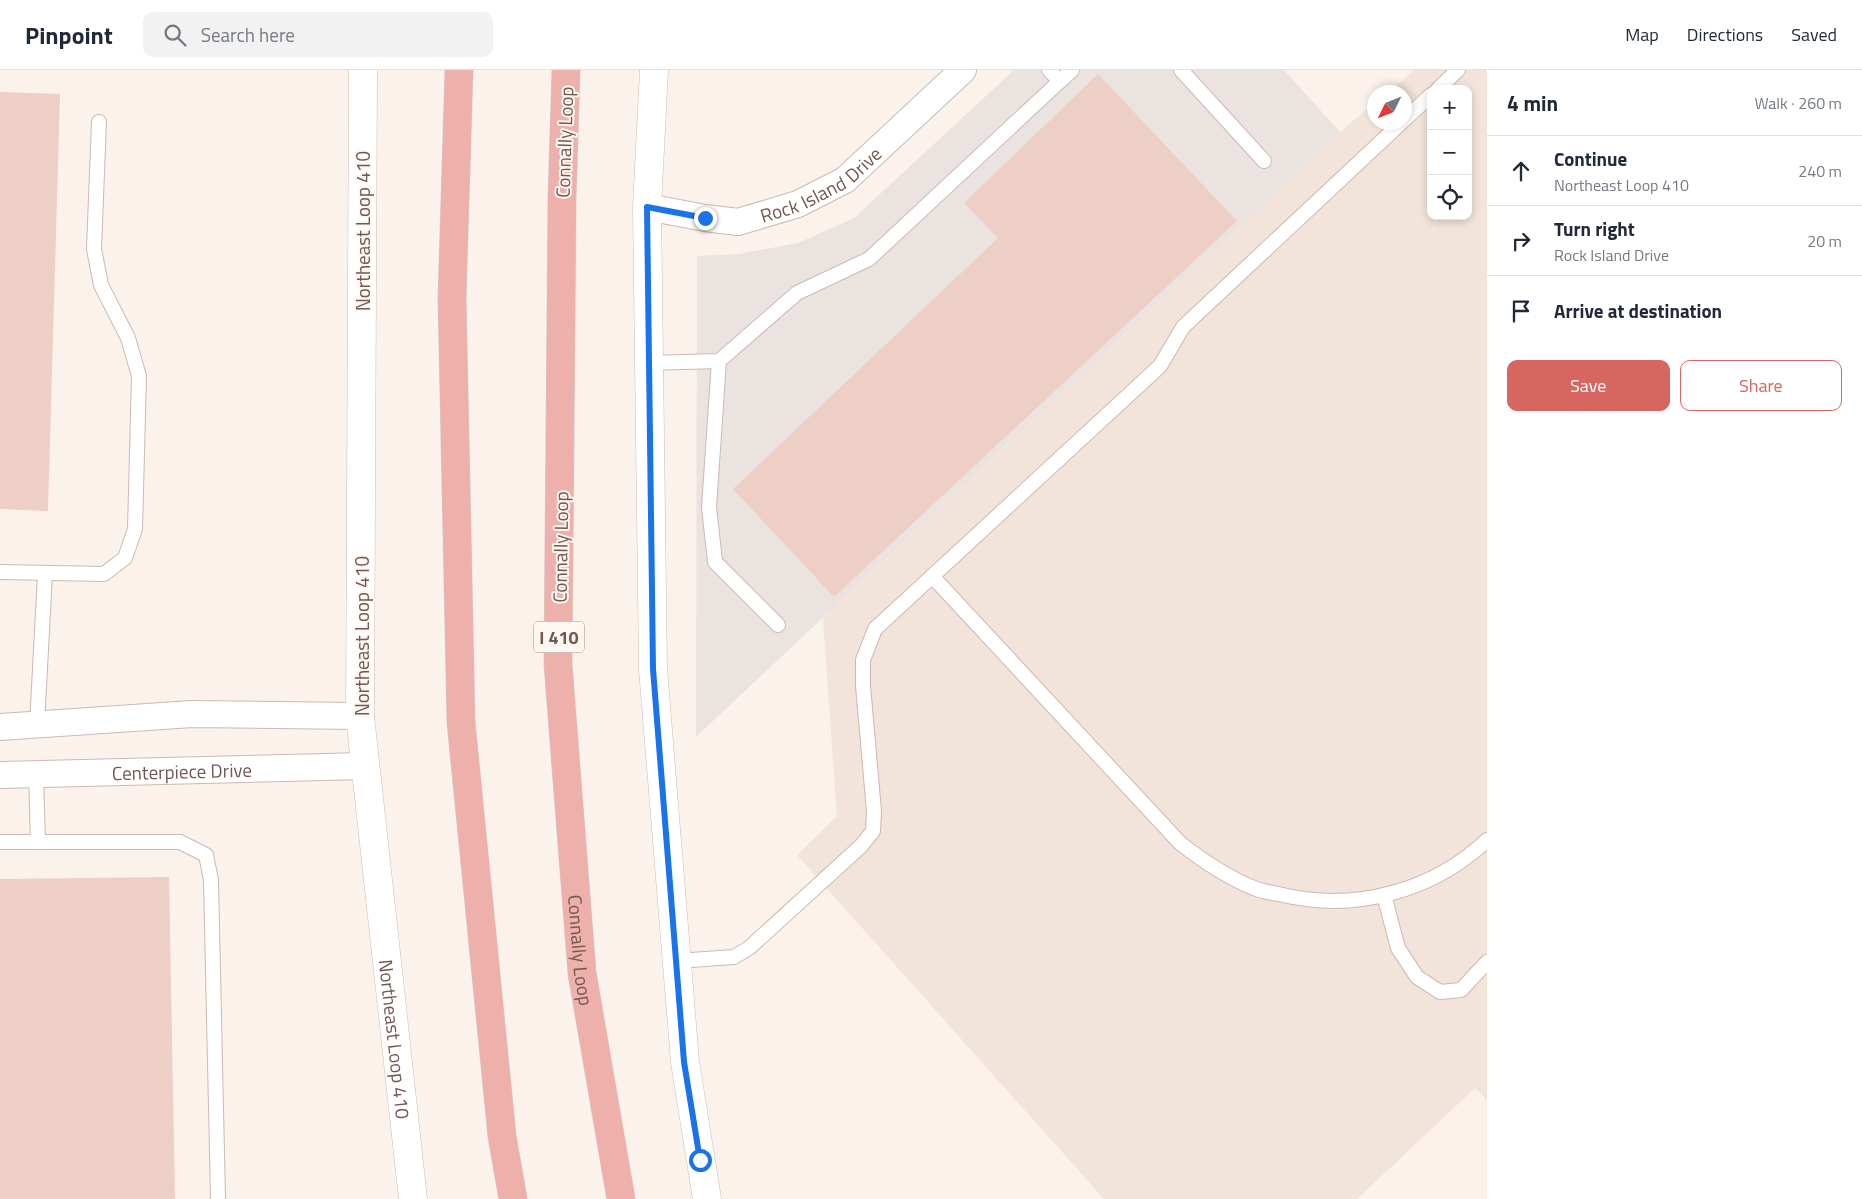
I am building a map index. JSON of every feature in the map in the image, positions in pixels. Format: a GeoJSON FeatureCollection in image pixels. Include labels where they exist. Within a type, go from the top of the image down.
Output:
{"type":"FeatureCollection","features":[{"type":"Feature","properties":{"kind":"highway"},"geometry":{"type":"LineString","coordinates":[[459,70],[452,298],[461,722],[502,1136],[514,1199]]}},
{"type":"Feature","properties":{"kind":"highway","name":"Connally Loop"},"geometry":{"type":"LineString","coordinates":[[566,70],[562,199],[558,664],[582,973],[622,1199]]}},
{"type":"Feature","properties":{"kind":"main road","name":"Northeast Loop 410"},"geometry":{"type":"LineString","coordinates":[[363,70],[360,716],[413,1199]]}},
{"type":"Feature","properties":{"kind":"main road"},"geometry":{"type":"LineString","coordinates":[[654,70],[647,207],[653,669],[684,1062],[707,1199]]}},
{"type":"Feature","properties":{"kind":"street","name":"Rock Island Drive"},"geometry":{"type":"LineString","coordinates":[[647,207],[738,222],[798,204],[845,180],[963,70]]}},
{"type":"Feature","properties":{"kind":"street"},"geometry":{"type":"LineString","coordinates":[[0,727],[192,714],[360,716]]}},
{"type":"Feature","properties":{"kind":"street","name":"Centerpiece Drive"},"geometry":{"type":"LineString","coordinates":[[0,775],[365,766]]}},
{"type":"Feature","properties":{"kind":"lane"},"geometry":{"type":"LineString","coordinates":[[1050,70],[1060,81]]}},
{"type":"Feature","properties":{"kind":"lane"},"geometry":{"type":"LineString","coordinates":[[649,363],[719,362],[797,293],[869,259],[1072,70]]}},
{"type":"Feature","properties":{"kind":"lane"},"geometry":{"type":"LineString","coordinates":[[1181,70],[1264,161]]}},
{"type":"Feature","properties":{"kind":"lane"},"geometry":{"type":"LineString","coordinates":[[1442,85],[1458,70]]}},
{"type":"Feature","properties":{"kind":"lane"},"geometry":{"type":"LineString","coordinates":[[1412,113],[1427,99]]}},
{"type":"Feature","properties":{"kind":"lane"},"geometry":{"type":"LineString","coordinates":[[0,572],[104,574],[125,558],[135,529],[139,376],[128,338],[101,286],[94,249],[99,122]]}},
{"type":"Feature","properties":{"kind":"lane"},"geometry":{"type":"LineString","coordinates":[[677,961],[734,957],[749,948],[861,846],[873,831],[874,811],[863,686],[863,660],[875,629],[1160,366],[1183,327],[1393,130]]}},
{"type":"Feature","properties":{"kind":"lane"},"geometry":{"type":"LineString","coordinates":[[719,362],[709,506],[715,562],[778,624]]}},
{"type":"Feature","properties":{"kind":"lane"},"geometry":{"type":"LineString","coordinates":[[37,725],[45,574]]}},
{"type":"Feature","properties":{"kind":"lane"},"geometry":{"type":"LineString","coordinates":[[932,576],[1180,843],[1212,868],[1255,889],[1299,899],[1348,902],[1384,895],[1398,892],[1436,876],[1472,854],[1487,840]]}},
{"type":"Feature","properties":{"kind":"lane"},"geometry":{"type":"LineString","coordinates":[[36,774],[38,842]]}},
{"type":"Feature","properties":{"kind":"lane"},"geometry":{"type":"LineString","coordinates":[[0,842],[180,842],[206,855],[211,880],[218,1199]]}},
{"type":"Feature","properties":{"kind":"lane"},"geometry":{"type":"LineString","coordinates":[[1384,895],[1398,948],[1417,978],[1440,992],[1461,990],[1487,962]]}},
{"type":"Feature","properties":{"kind":"shaded area"},"geometry":{"type":"Polygon","coordinates":[[[1014,70],[1284,70],[1340,132],[696,737],[697,256],[739,254],[798,243],[854,218],[1014,70]]]}},
{"type":"Feature","properties":{"kind":"shaded area"},"geometry":{"type":"Polygon","coordinates":[[[1415,70],[1487,70],[1487,1100],[1475,1088],[1357,1199],[1104,1199],[797,855],[837,816],[823,618],[1340,132],[1367,109],[1367,130],[1412,130],[1412,85],[1397,85],[1415,70]]]}},
{"type":"Feature","properties":{"kind":"building"},"geometry":{"type":"Polygon","coordinates":[[[1098,74],[1237,221],[834,597],[733,489],[998,238],[964,203],[1098,74]]]}},
{"type":"Feature","properties":{"kind":"building"},"geometry":{"type":"Polygon","coordinates":[[[0,92],[60,94],[48,511],[0,509],[0,92]]]}},
{"type":"Feature","properties":{"kind":"building"},"geometry":{"type":"Polygon","coordinates":[[[169,877],[175,1199],[0,1199],[0,879],[169,877]]]}},
{"type":"Feature","properties":{"kind":"route"},"geometry":{"type":"LineString","coordinates":[[700,1160],[684,1062],[653,669],[647,207],[705,218]]}}]}
